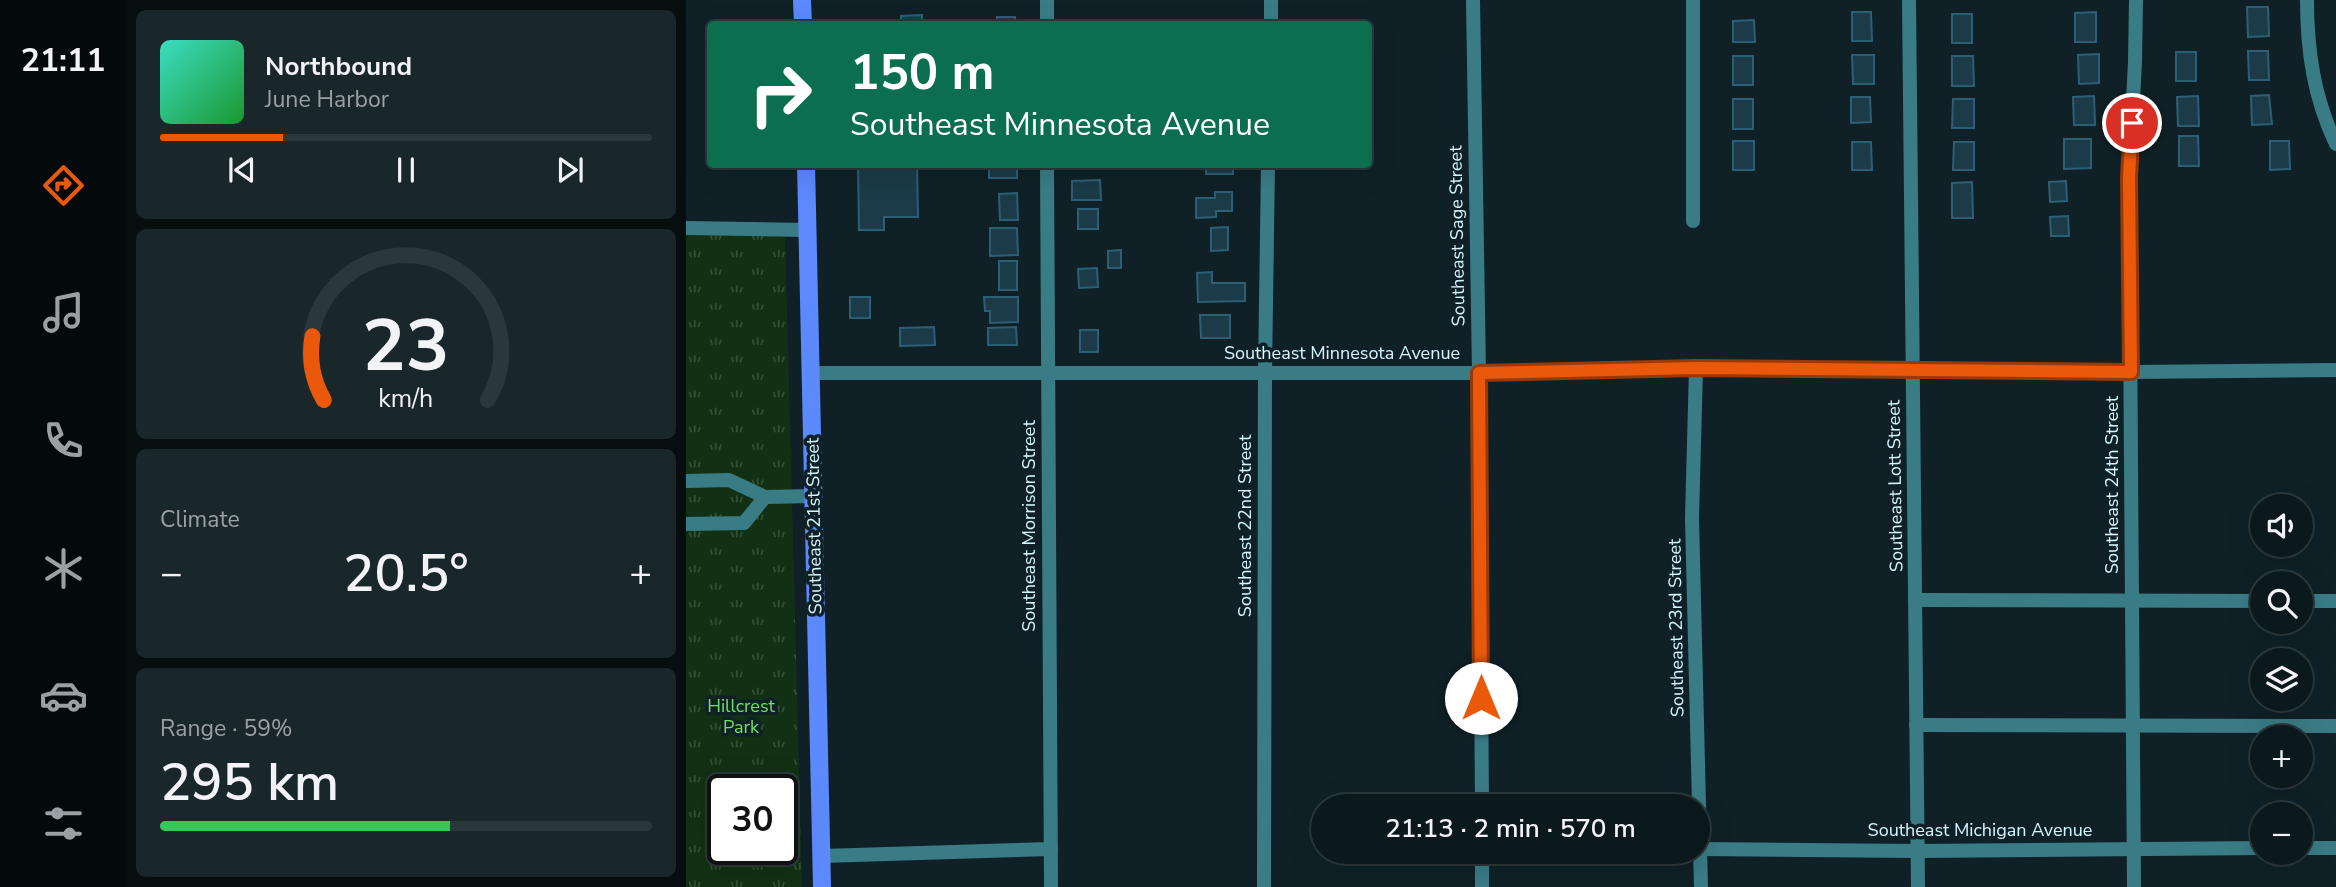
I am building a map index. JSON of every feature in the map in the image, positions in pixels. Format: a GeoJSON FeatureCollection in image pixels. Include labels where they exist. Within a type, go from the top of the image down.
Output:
{"type":"FeatureCollection","features":[{"type":"Feature","properties":{"kind":"main road"},"geometry":{"type":"LineString","coordinates":[[803,0],[803,21]]}},
{"type":"Feature","properties":{"kind":"main road","name":"Southeast 21st Street"},"geometry":{"type":"LineString","coordinates":[[806,168],[822,887]]}},
{"type":"Feature","properties":{"kind":"street"},"geometry":{"type":"LineString","coordinates":[[1047,0],[1047,21]]}},
{"type":"Feature","properties":{"kind":"street"},"geometry":{"type":"LineString","coordinates":[[1271,0],[1271,21]]}},
{"type":"Feature","properties":{"kind":"street","name":"Southeast Sage Street"},"geometry":{"type":"LineString","coordinates":[[1473,0],[1482,794]]}},
{"type":"Feature","properties":{"kind":"street"},"geometry":{"type":"LineString","coordinates":[[1693,0],[1693,221]]}},
{"type":"Feature","properties":{"kind":"street","name":"Southeast Lott Street"},"geometry":{"type":"LineString","coordinates":[[1909,0],[1918,887]]}},
{"type":"Feature","properties":{"kind":"street","name":"Southeast 24th Street"},"geometry":{"type":"LineString","coordinates":[[2134,887],[2129,177],[2136,0]]}},
{"type":"Feature","properties":{"kind":"street"},"geometry":{"type":"LineString","coordinates":[[2307,0],[2308,39],[2314,83],[2320,107],[2336,144]]}},
{"type":"Feature","properties":{"kind":"street","name":"Southeast Morrison Street"},"geometry":{"type":"LineString","coordinates":[[1047,168],[1051,887]]}},
{"type":"Feature","properties":{"kind":"street","name":"Southeast 22nd Street"},"geometry":{"type":"LineString","coordinates":[[1264,887],[1268,168]]}},
{"type":"Feature","properties":{"kind":"street"},"geometry":{"type":"LineString","coordinates":[[686,228],[808,230]]}},
{"type":"Feature","properties":{"kind":"street","name":"Southeast Minnesota Avenue"},"geometry":{"type":"LineString","coordinates":[[811,373],[1479,373],[1696,368],[2131,372],[2336,370]]}},
{"type":"Feature","properties":{"kind":"street","name":"Southeast 23rd Street"},"geometry":{"type":"LineString","coordinates":[[1696,368],[1692,518],[1698,794]]}},
{"type":"Feature","properties":{"kind":"street"},"geometry":{"type":"LineString","coordinates":[[686,481],[729,480],[765,497],[813,496]]}},
{"type":"Feature","properties":{"kind":"street"},"geometry":{"type":"LineString","coordinates":[[686,524],[744,523],[765,497]]}},
{"type":"Feature","properties":{"kind":"street"},"geometry":{"type":"LineString","coordinates":[[1915,600],[2250,601]]}},
{"type":"Feature","properties":{"kind":"street"},"geometry":{"type":"LineString","coordinates":[[2313,601],[2336,601]]}},
{"type":"Feature","properties":{"kind":"street"},"geometry":{"type":"LineString","coordinates":[[1916,725],[2336,726]]}},
{"type":"Feature","properties":{"kind":"street","name":"Southeast Michigan Avenue"},"geometry":{"type":"LineString","coordinates":[[1710,849],[1917,851],[2250,848]]}},
{"type":"Feature","properties":{"kind":"street"},"geometry":{"type":"LineString","coordinates":[[2313,848],[2336,848]]}},
{"type":"Feature","properties":{"kind":"street"},"geometry":{"type":"LineString","coordinates":[[822,856],[1051,849]]}},
{"type":"Feature","properties":{"kind":"street"},"geometry":{"type":"LineString","coordinates":[[1482,864],[1482,887]]}},
{"type":"Feature","properties":{"kind":"street","name":"Southeast 23rd Street"},"geometry":{"type":"LineString","coordinates":[[1700,864],[1701,887]]}},
{"type":"Feature","properties":{"kind":"green space","name":"Hillcrest Park"},"geometry":{"type":"Polygon","coordinates":[[[686,235],[785,236],[802,887],[686,887],[686,235]]]}},
{"type":"Feature","properties":{"kind":"building"},"geometry":{"type":"Polygon","coordinates":[[[2247,7],[2268,7],[2269,36],[2248,37],[2247,7]]]}},
{"type":"Feature","properties":{"kind":"building"},"geometry":{"type":"Polygon","coordinates":[[[1852,12],[1871,12],[1872,41],[1852,41],[1852,12]]]}},
{"type":"Feature","properties":{"kind":"building"},"geometry":{"type":"Polygon","coordinates":[[[2096,12],[2096,42],[2075,42],[2075,13],[2096,12]]]}},
{"type":"Feature","properties":{"kind":"building"},"geometry":{"type":"Polygon","coordinates":[[[1952,14],[1972,14],[1972,43],[1952,43],[1952,14]]]}},
{"type":"Feature","properties":{"kind":"building"},"geometry":{"type":"Polygon","coordinates":[[[922,15],[922,21],[901,21],[901,16],[922,15]]]}},
{"type":"Feature","properties":{"kind":"building"},"geometry":{"type":"Polygon","coordinates":[[[997,17],[1015,17],[1016,21],[997,21],[997,17]]]}},
{"type":"Feature","properties":{"kind":"building"},"geometry":{"type":"Polygon","coordinates":[[[1754,20],[1755,42],[1733,42],[1733,21],[1754,20]]]}},
{"type":"Feature","properties":{"kind":"building"},"geometry":{"type":"Polygon","coordinates":[[[2248,51],[2268,51],[2269,80],[2249,80],[2248,51]]]}},
{"type":"Feature","properties":{"kind":"building"},"geometry":{"type":"Polygon","coordinates":[[[2176,52],[2196,52],[2196,81],[2176,81],[2176,52]]]}},
{"type":"Feature","properties":{"kind":"building"},"geometry":{"type":"Polygon","coordinates":[[[2099,54],[2099,83],[2079,84],[2078,55],[2099,54]]]}},
{"type":"Feature","properties":{"kind":"building"},"geometry":{"type":"Polygon","coordinates":[[[1852,55],[1874,55],[1874,84],[1853,84],[1852,55]]]}},
{"type":"Feature","properties":{"kind":"building"},"geometry":{"type":"Polygon","coordinates":[[[1733,56],[1753,56],[1753,85],[1733,85],[1733,56]]]}},
{"type":"Feature","properties":{"kind":"building"},"geometry":{"type":"Polygon","coordinates":[[[1952,56],[1973,56],[1974,86],[1952,86],[1952,56]]]}},
{"type":"Feature","properties":{"kind":"building"},"geometry":{"type":"Polygon","coordinates":[[[2269,95],[2272,124],[2252,125],[2251,96],[2269,95]]]}},
{"type":"Feature","properties":{"kind":"building"},"geometry":{"type":"Polygon","coordinates":[[[2094,96],[2095,125],[2074,125],[2073,97],[2094,96]]]}},
{"type":"Feature","properties":{"kind":"building"},"geometry":{"type":"Polygon","coordinates":[[[2198,96],[2199,126],[2178,126],[2177,97],[2198,96]]]}},
{"type":"Feature","properties":{"kind":"building"},"geometry":{"type":"Polygon","coordinates":[[[1851,97],[1870,97],[1871,122],[1851,123],[1851,97]]]}},
{"type":"Feature","properties":{"kind":"building"},"geometry":{"type":"Polygon","coordinates":[[[1733,99],[1753,99],[1753,129],[1733,129],[1733,99]]]}},
{"type":"Feature","properties":{"kind":"building"},"geometry":{"type":"Polygon","coordinates":[[[1953,99],[1974,99],[1974,128],[1952,128],[1953,99]]]}},
{"type":"Feature","properties":{"kind":"building"},"geometry":{"type":"Polygon","coordinates":[[[2179,136],[2198,136],[2199,166],[2179,166],[2179,136]]]}},
{"type":"Feature","properties":{"kind":"building"},"geometry":{"type":"Polygon","coordinates":[[[2064,139],[2091,139],[2091,168],[2064,169],[2064,139]]]}},
{"type":"Feature","properties":{"kind":"building"},"geometry":{"type":"Polygon","coordinates":[[[1733,141],[1754,141],[1754,170],[1733,170],[1733,141]]]}},
{"type":"Feature","properties":{"kind":"building"},"geometry":{"type":"Polygon","coordinates":[[[2270,141],[2289,141],[2290,169],[2270,170],[2270,141]]]}},
{"type":"Feature","properties":{"kind":"building"},"geometry":{"type":"Polygon","coordinates":[[[1852,142],[1871,142],[1872,170],[1852,170],[1852,142]]]}},
{"type":"Feature","properties":{"kind":"building"},"geometry":{"type":"Polygon","coordinates":[[[1954,142],[1974,142],[1974,170],[1953,170],[1954,142]]]}},
{"type":"Feature","properties":{"kind":"building"},"geometry":{"type":"Polygon","coordinates":[[[858,168],[917,168],[918,217],[884,217],[884,230],[859,230],[858,168]]]}},
{"type":"Feature","properties":{"kind":"building"},"geometry":{"type":"Polygon","coordinates":[[[989,168],[1017,168],[1017,178],[989,178],[989,168]]]}},
{"type":"Feature","properties":{"kind":"building"},"geometry":{"type":"Polygon","coordinates":[[[1206,168],[1233,168],[1233,174],[1206,174],[1206,168]]]}},
{"type":"Feature","properties":{"kind":"building"},"geometry":{"type":"Polygon","coordinates":[[[1100,180],[1101,200],[1072,200],[1072,181],[1100,180]]]}},
{"type":"Feature","properties":{"kind":"building"},"geometry":{"type":"Polygon","coordinates":[[[2066,181],[2067,201],[2050,202],[2049,182],[2066,181]]]}},
{"type":"Feature","properties":{"kind":"building"},"geometry":{"type":"Polygon","coordinates":[[[1972,182],[1973,218],[1952,218],[1952,183],[1972,182]]]}},
{"type":"Feature","properties":{"kind":"building"},"geometry":{"type":"Polygon","coordinates":[[[1215,192],[1232,192],[1232,211],[1216,211],[1216,217],[1196,218],[1196,198],[1215,198],[1215,192]]]}},
{"type":"Feature","properties":{"kind":"building"},"geometry":{"type":"Polygon","coordinates":[[[1017,193],[1018,220],[1000,220],[999,194],[1017,193]]]}},
{"type":"Feature","properties":{"kind":"building"},"geometry":{"type":"Polygon","coordinates":[[[1078,209],[1098,209],[1098,229],[1078,229],[1078,209]]]}},
{"type":"Feature","properties":{"kind":"building"},"geometry":{"type":"Polygon","coordinates":[[[2068,216],[2069,236],[2051,236],[2050,217],[2068,216]]]}},
{"type":"Feature","properties":{"kind":"building"},"geometry":{"type":"Polygon","coordinates":[[[1228,227],[1228,250],[1211,251],[1211,228],[1228,227]]]}},
{"type":"Feature","properties":{"kind":"building"},"geometry":{"type":"Polygon","coordinates":[[[990,228],[1017,228],[1018,255],[990,256],[990,228]]]}},
{"type":"Feature","properties":{"kind":"building"},"geometry":{"type":"Polygon","coordinates":[[[1121,250],[1121,268],[1108,268],[1108,251],[1121,250]]]}},
{"type":"Feature","properties":{"kind":"building"},"geometry":{"type":"Polygon","coordinates":[[[999,261],[1017,261],[1017,290],[999,290],[999,261]]]}},
{"type":"Feature","properties":{"kind":"building"},"geometry":{"type":"Polygon","coordinates":[[[1097,268],[1098,287],[1079,288],[1078,269],[1097,268]]]}},
{"type":"Feature","properties":{"kind":"building"},"geometry":{"type":"Polygon","coordinates":[[[1212,272],[1212,283],[1245,283],[1245,301],[1198,302],[1197,273],[1212,272]]]}},
{"type":"Feature","properties":{"kind":"building"},"geometry":{"type":"Polygon","coordinates":[[[850,297],[870,297],[870,318],[850,318],[850,297]]]}},
{"type":"Feature","properties":{"kind":"building"},"geometry":{"type":"Polygon","coordinates":[[[984,297],[1018,297],[1018,322],[990,323],[990,311],[985,311],[984,297]]]}},
{"type":"Feature","properties":{"kind":"building"},"geometry":{"type":"Polygon","coordinates":[[[1200,315],[1230,315],[1230,338],[1201,338],[1200,315]]]}},
{"type":"Feature","properties":{"kind":"building"},"geometry":{"type":"Polygon","coordinates":[[[934,327],[935,345],[900,346],[900,328],[934,327]]]}},
{"type":"Feature","properties":{"kind":"building"},"geometry":{"type":"Polygon","coordinates":[[[1016,327],[1017,345],[988,345],[988,328],[1016,327]]]}},
{"type":"Feature","properties":{"kind":"building"},"geometry":{"type":"Polygon","coordinates":[[[1080,330],[1098,330],[1098,352],[1080,352],[1080,330]]]}},
{"type":"Feature","properties":{"kind":"route"},"geometry":{"type":"LineString","coordinates":[[1481,698],[1479,373],[1696,368],[2131,372],[2129,177],[2132,123]]}}]}
